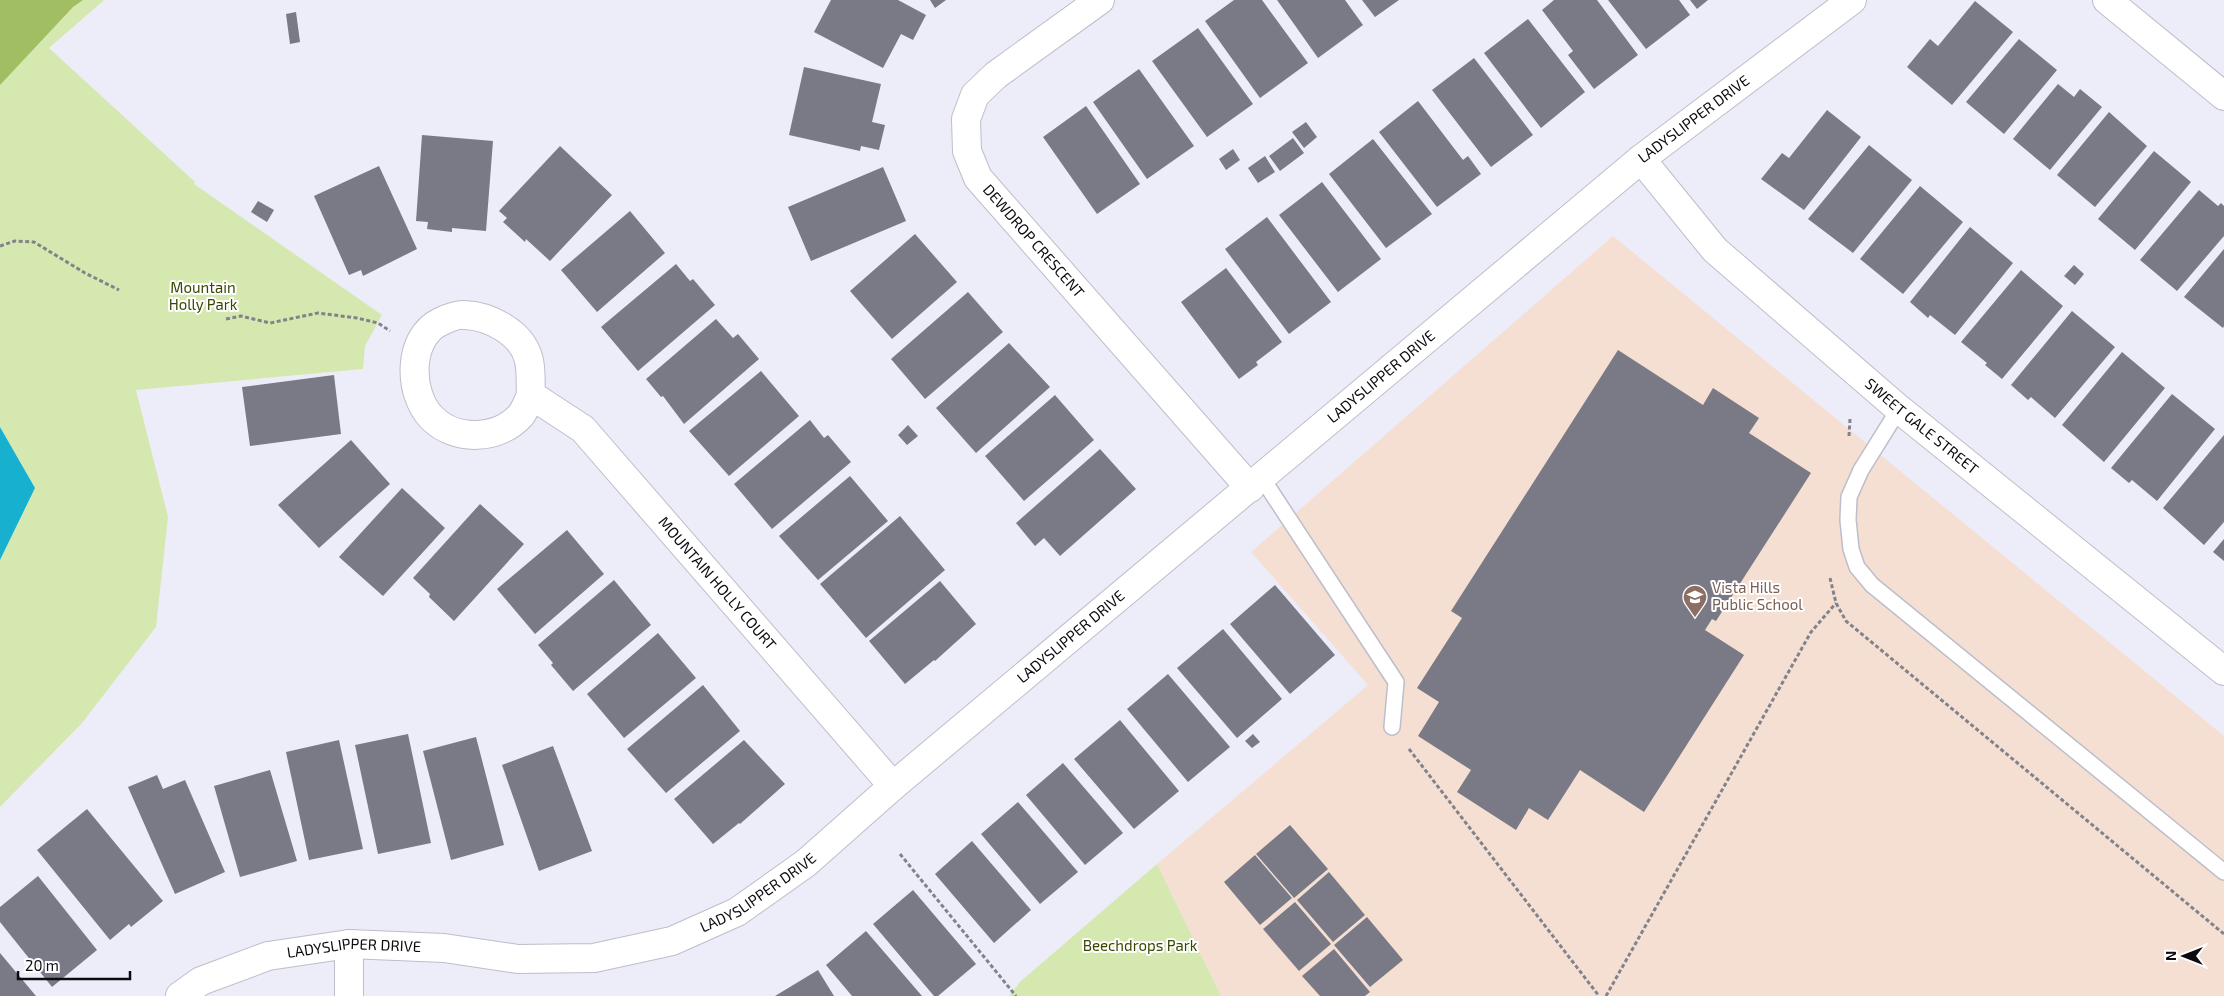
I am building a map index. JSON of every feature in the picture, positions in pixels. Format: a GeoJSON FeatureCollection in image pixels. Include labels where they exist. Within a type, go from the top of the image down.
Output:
{"type":"FeatureCollection","features":[{"type":"Feature","properties":{"kind":"street","name":"DEWDROP CRESCENT"},"geometry":{"type":"LineString","coordinates":[[1100,0],[996,75],[975,95],[966,119],[967,151],[978,178],[1256,483]]}},
{"type":"Feature","properties":{"kind":"street","name":"LADYSLIPPER DRIVE"},"geometry":{"type":"LineString","coordinates":[[180,996],[202,981],[268,956],[349,944],[444,948],[518,959],[594,958],[672,941],[744,906],[806,863],[893,786],[1640,159],[1852,0]]}},
{"type":"Feature","properties":{"kind":"street"},"geometry":{"type":"LineString","coordinates":[[2107,0],[2224,96]]}},
{"type":"Feature","properties":{"kind":"street","name":"SWEET GALE STREET"},"geometry":{"type":"LineString","coordinates":[[1640,159],[1715,250],[1899,409],[2224,672]]}},
{"type":"Feature","properties":{"kind":"street"},"geometry":{"type":"LineString","coordinates":[[464,314],[493,322],[514,335],[526,351],[529,358],[531,395],[521,414],[506,428],[486,435],[466,434],[448,429],[432,418],[420,401],[415,378],[415,357],[422,338],[433,325],[448,318],[464,314]]}},
{"type":"Feature","properties":{"kind":"street","name":"MOUNTAIN HOLLY COURT"},"geometry":{"type":"LineString","coordinates":[[531,395],[583,430],[893,786]]}},
{"type":"Feature","properties":{"kind":"street"},"geometry":{"type":"LineString","coordinates":[[349,944],[349,996]]}},
{"type":"Feature","properties":{"kind":"lane"},"geometry":{"type":"LineString","coordinates":[[1899,409],[1861,470],[1849,497],[1848,520],[1851,549],[1857,567],[1872,585],[2224,872]]}},
{"type":"Feature","properties":{"kind":"lane"},"geometry":{"type":"LineString","coordinates":[[1256,483],[1396,682],[1392,727]]}},
{"type":"Feature","properties":{"kind":"path"},"geometry":{"type":"LineString","coordinates":[[0,246],[14,241],[34,242],[85,273],[119,290]]}},
{"type":"Feature","properties":{"kind":"path"},"geometry":{"type":"LineString","coordinates":[[226,319],[241,316],[270,323],[318,313],[357,318],[378,324],[418,348]]}},
{"type":"Feature","properties":{"kind":"path"},"geometry":{"type":"LineString","coordinates":[[1606,996],[1811,632],[1836,603]]}},
{"type":"Feature","properties":{"kind":"path"},"geometry":{"type":"LineString","coordinates":[[1392,727],[1599,996]]}},
{"type":"Feature","properties":{"kind":"path"},"geometry":{"type":"LineString","coordinates":[[900,854],[1016,996]]}},
{"type":"Feature","properties":{"kind":"shaded area","name":"Vista Hills Public School"},"geometry":{"type":"Polygon","coordinates":[[[1613,236],[2224,736],[2224,996],[1221,996],[1157,864],[1368,685],[1251,552],[1613,236]]]}},
{"type":"Feature","properties":{"kind":"green space","name":"Mountain Holly Park"},"geometry":{"type":"Polygon","coordinates":[[[0,0],[104,0],[49,48],[195,182],[194,184],[382,315],[365,346],[363,369],[136,390],[168,517],[156,627],[82,723],[0,807],[0,560],[35,488],[0,427],[0,0]]]}},
{"type":"Feature","properties":{"kind":"green space"},"geometry":{"type":"Polygon","coordinates":[[[0,0],[83,0],[73,7],[0,85],[0,0]]]}},
{"type":"Feature","properties":{"kind":"green space","name":"Beechdrops Park"},"geometry":{"type":"Polygon","coordinates":[[[1157,864],[1221,996],[1009,996],[1021,981],[1157,864]]]}},
{"type":"Feature","properties":{"kind":"water"},"geometry":{"type":"Polygon","coordinates":[[[0,427],[35,488],[0,560],[0,427]]]}},
{"type":"Feature","properties":{"kind":"building"},"geometry":{"type":"Polygon","coordinates":[[[831,0],[898,0],[926,15],[913,40],[901,34],[883,68],[814,32],[831,0]]]}},
{"type":"Feature","properties":{"kind":"building"},"geometry":{"type":"Polygon","coordinates":[[[930,0],[946,0],[935,8],[930,0]]]}},
{"type":"Feature","properties":{"kind":"building"},"geometry":{"type":"Polygon","coordinates":[[[1234,0],[1262,0],[1308,63],[1260,98],[1205,21],[1234,0]]]}},
{"type":"Feature","properties":{"kind":"building"},"geometry":{"type":"Polygon","coordinates":[[[1277,0],[1345,0],[1363,25],[1318,58],[1277,0]]]}},
{"type":"Feature","properties":{"kind":"building"},"geometry":{"type":"Polygon","coordinates":[[[1362,0],[1399,0],[1375,17],[1362,0]]]}},
{"type":"Feature","properties":{"kind":"building"},"geometry":{"type":"Polygon","coordinates":[[[1554,0],[1597,0],[1638,55],[1594,89],[1568,55],[1573,51],[1542,10],[1554,0]]]}},
{"type":"Feature","properties":{"kind":"building"},"geometry":{"type":"Polygon","coordinates":[[[1608,0],[1679,0],[1690,15],[1646,49],[1608,0]]]}},
{"type":"Feature","properties":{"kind":"building"},"geometry":{"type":"Polygon","coordinates":[[[1690,0],[1708,0],[1697,9],[1690,0]]]}},
{"type":"Feature","properties":{"kind":"building"},"geometry":{"type":"Polygon","coordinates":[[[1975,1],[2013,32],[1952,105],[1907,67],[1930,39],[1938,46],[1975,1]]]}},
{"type":"Feature","properties":{"kind":"building"},"geometry":{"type":"Polygon","coordinates":[[[296,12],[300,42],[290,44],[286,14],[296,12]]]}},
{"type":"Feature","properties":{"kind":"building"},"geometry":{"type":"Polygon","coordinates":[[[1528,19],[1585,92],[1541,128],[1484,53],[1528,19]]]}},
{"type":"Feature","properties":{"kind":"building"},"geometry":{"type":"Polygon","coordinates":[[[1198,28],[1253,104],[1207,137],[1152,61],[1198,28]]]}},
{"type":"Feature","properties":{"kind":"building"},"geometry":{"type":"Polygon","coordinates":[[[2019,39],[2057,70],[2004,134],[1966,102],[2019,39]]]}},
{"type":"Feature","properties":{"kind":"building"},"geometry":{"type":"Polygon","coordinates":[[[1474,58],[1533,135],[1491,167],[1432,90],[1474,58]]]}},
{"type":"Feature","properties":{"kind":"building"},"geometry":{"type":"Polygon","coordinates":[[[804,67],[881,84],[872,122],[885,125],[879,150],[861,146],[860,151],[789,135],[804,67]]]}},
{"type":"Feature","properties":{"kind":"building"},"geometry":{"type":"Polygon","coordinates":[[[1139,69],[1194,146],[1147,179],[1093,102],[1139,69]]]}},
{"type":"Feature","properties":{"kind":"building"},"geometry":{"type":"Polygon","coordinates":[[[2058,84],[2074,97],[2080,89],[2102,107],[2050,170],[2013,139],[2058,84]]]}},
{"type":"Feature","properties":{"kind":"building"},"geometry":{"type":"Polygon","coordinates":[[[1418,101],[1463,160],[1468,156],[1481,174],[1437,207],[1379,132],[1418,101]]]}},
{"type":"Feature","properties":{"kind":"building"},"geometry":{"type":"Polygon","coordinates":[[[1086,106],[1140,184],[1097,214],[1043,137],[1086,106]]]}},
{"type":"Feature","properties":{"kind":"building"},"geometry":{"type":"Polygon","coordinates":[[[1827,110],[1861,137],[1804,210],[1761,179],[1782,153],[1789,158],[1827,110]]]}},
{"type":"Feature","properties":{"kind":"building"},"geometry":{"type":"Polygon","coordinates":[[[2109,112],[2147,146],[2095,207],[2057,175],[2109,112]]]}},
{"type":"Feature","properties":{"kind":"building"},"geometry":{"type":"Polygon","coordinates":[[[1306,122],[1317,137],[1304,148],[1292,132],[1306,122]]]}},
{"type":"Feature","properties":{"kind":"building"},"geometry":{"type":"Polygon","coordinates":[[[422,135],[493,141],[486,231],[452,228],[452,232],[427,229],[428,222],[416,221],[422,135]]]}},
{"type":"Feature","properties":{"kind":"building"},"geometry":{"type":"Polygon","coordinates":[[[1293,138],[1304,153],[1280,171],[1269,156],[1293,138]]]}},
{"type":"Feature","properties":{"kind":"building"},"geometry":{"type":"Polygon","coordinates":[[[1373,139],[1432,214],[1386,248],[1329,174],[1373,139]]]}},
{"type":"Feature","properties":{"kind":"building"},"geometry":{"type":"Polygon","coordinates":[[[1869,145],[1912,180],[1853,253],[1808,219],[1869,145]]]}},
{"type":"Feature","properties":{"kind":"building"},"geometry":{"type":"Polygon","coordinates":[[[560,146],[612,195],[550,261],[526,239],[525,242],[503,222],[507,218],[499,211],[560,146]]]}},
{"type":"Feature","properties":{"kind":"building"},"geometry":{"type":"Polygon","coordinates":[[[1233,149],[1240,160],[1226,170],[1219,159],[1233,149]]]}},
{"type":"Feature","properties":{"kind":"building"},"geometry":{"type":"Polygon","coordinates":[[[2154,151],[2191,182],[2135,250],[2098,219],[2154,151]]]}},
{"type":"Feature","properties":{"kind":"building"},"geometry":{"type":"Polygon","coordinates":[[[1265,156],[1275,172],[1258,183],[1248,168],[1265,156]]]}},
{"type":"Feature","properties":{"kind":"building"},"geometry":{"type":"Polygon","coordinates":[[[379,166],[417,249],[363,276],[361,270],[349,275],[314,196],[379,166]]]}},
{"type":"Feature","properties":{"kind":"building"},"geometry":{"type":"Polygon","coordinates":[[[883,167],[906,221],[811,261],[788,207],[883,167]]]}},
{"type":"Feature","properties":{"kind":"building"},"geometry":{"type":"Polygon","coordinates":[[[1322,182],[1381,259],[1338,292],[1279,215],[1322,182]]]}},
{"type":"Feature","properties":{"kind":"building"},"geometry":{"type":"Polygon","coordinates":[[[1920,186],[1963,222],[1903,294],[1860,259],[1920,186]]]}},
{"type":"Feature","properties":{"kind":"building"},"geometry":{"type":"Polygon","coordinates":[[[2199,190],[2218,206],[2221,203],[2224,206],[2224,236],[2177,291],[2140,260],[2199,190]]]}},
{"type":"Feature","properties":{"kind":"building"},"geometry":{"type":"Polygon","coordinates":[[[258,201],[274,210],[267,222],[251,212],[258,201]]]}},
{"type":"Feature","properties":{"kind":"building"},"geometry":{"type":"Polygon","coordinates":[[[630,211],[665,253],[597,312],[561,270],[630,211]]]}},
{"type":"Feature","properties":{"kind":"building"},"geometry":{"type":"Polygon","coordinates":[[[1267,217],[1331,302],[1289,334],[1225,249],[1267,217]]]}},
{"type":"Feature","properties":{"kind":"building"},"geometry":{"type":"Polygon","coordinates":[[[1970,227],[2013,263],[1955,335],[1930,315],[1928,318],[1910,302],[1970,227]]]}},
{"type":"Feature","properties":{"kind":"building"},"geometry":{"type":"Polygon","coordinates":[[[915,234],[957,282],[892,339],[850,291],[915,234]]]}},
{"type":"Feature","properties":{"kind":"building"},"geometry":{"type":"Polygon","coordinates":[[[2224,249],[2224,326],[2223,328],[2184,297],[2224,249]]]}},
{"type":"Feature","properties":{"kind":"building"},"geometry":{"type":"Polygon","coordinates":[[[676,264],[690,281],[693,279],[715,305],[638,371],[601,327],[676,264]]]}},
{"type":"Feature","properties":{"kind":"building"},"geometry":{"type":"Polygon","coordinates":[[[2074,265],[2084,274],[2075,285],[2064,276],[2074,265]]]}},
{"type":"Feature","properties":{"kind":"building"},"geometry":{"type":"Polygon","coordinates":[[[1226,268],[1282,342],[1256,362],[1258,365],[1239,379],[1181,302],[1226,268]]]}},
{"type":"Feature","properties":{"kind":"building"},"geometry":{"type":"Polygon","coordinates":[[[2021,270],[2063,306],[2002,379],[1985,365],[1987,363],[1961,342],[2021,270]]]}},
{"type":"Feature","properties":{"kind":"building"},"geometry":{"type":"Polygon","coordinates":[[[968,292],[1003,332],[925,399],[891,359],[968,292]]]}},
{"type":"Feature","properties":{"kind":"building"},"geometry":{"type":"Polygon","coordinates":[[[2072,311],[2115,347],[2055,418],[2031,397],[2028,400],[2011,385],[2072,311]]]}},
{"type":"Feature","properties":{"kind":"building"},"geometry":{"type":"Polygon","coordinates":[[[716,319],[733,338],[738,334],[759,359],[684,424],[663,396],[661,397],[646,379],[716,319]]]}},
{"type":"Feature","properties":{"kind":"building"},"geometry":{"type":"Polygon","coordinates":[[[1009,343],[1050,387],[976,453],[936,408],[1009,343]]]}},
{"type":"Feature","properties":{"kind":"building"},"geometry":{"type":"Polygon","coordinates":[[[1618,350],[1703,405],[1713,388],[1759,418],[1749,433],[1811,473],[1716,621],[1712,619],[1705,630],[1744,655],[1644,812],[1580,770],[1548,820],[1529,808],[1516,830],[1457,792],[1471,770],[1418,736],[1439,702],[1417,688],[1462,618],[1451,611],[1618,350]]]}},
{"type":"Feature","properties":{"kind":"building"},"geometry":{"type":"Polygon","coordinates":[[[2122,352],[2165,388],[2104,462],[2062,425],[2122,352]]]}},
{"type":"Feature","properties":{"kind":"building"},"geometry":{"type":"Polygon","coordinates":[[[761,371],[799,416],[729,476],[689,431],[761,371]]]}},
{"type":"Feature","properties":{"kind":"building"},"geometry":{"type":"Polygon","coordinates":[[[334,375],[341,434],[250,446],[242,387],[334,375]]]}},
{"type":"Feature","properties":{"kind":"building"},"geometry":{"type":"Polygon","coordinates":[[[2172,394],[2215,429],[2157,501],[2132,480],[2129,483],[2111,468],[2172,394]]]}},
{"type":"Feature","properties":{"kind":"building"},"geometry":{"type":"Polygon","coordinates":[[[1055,395],[1094,440],[1024,501],[985,456],[1055,395]]]}},
{"type":"Feature","properties":{"kind":"building"},"geometry":{"type":"Polygon","coordinates":[[[810,420],[824,438],[828,435],[851,462],[772,529],[734,484],[810,420]]]}},
{"type":"Feature","properties":{"kind":"building"},"geometry":{"type":"Polygon","coordinates":[[[908,425],[918,436],[907,445],[898,435],[908,425]]]}},
{"type":"Feature","properties":{"kind":"building"},"geometry":{"type":"Polygon","coordinates":[[[2224,435],[2224,522],[2204,545],[2163,508],[2224,435]]]}},
{"type":"Feature","properties":{"kind":"building"},"geometry":{"type":"Polygon","coordinates":[[[351,440],[390,484],[319,548],[278,505],[351,440]]]}},
{"type":"Feature","properties":{"kind":"building"},"geometry":{"type":"Polygon","coordinates":[[[1100,449],[1136,489],[1060,556],[1044,538],[1035,546],[1016,523],[1100,449]]]}},
{"type":"Feature","properties":{"kind":"building"},"geometry":{"type":"Polygon","coordinates":[[[850,476],[888,521],[818,580],[779,536],[850,476]]]}},
{"type":"Feature","properties":{"kind":"building"},"geometry":{"type":"Polygon","coordinates":[[[402,488],[445,528],[383,596],[339,557],[402,488]]]}},
{"type":"Feature","properties":{"kind":"building"},"geometry":{"type":"Polygon","coordinates":[[[480,504],[524,544],[454,621],[429,597],[430,594],[413,578],[480,504]]]}},
{"type":"Feature","properties":{"kind":"building"},"geometry":{"type":"Polygon","coordinates":[[[900,516],[945,570],[866,638],[820,584],[900,516]]]}},
{"type":"Feature","properties":{"kind":"building"},"geometry":{"type":"Polygon","coordinates":[[[567,530],[604,574],[535,634],[497,589],[567,530]]]}},
{"type":"Feature","properties":{"kind":"building"},"geometry":{"type":"Polygon","coordinates":[[[2224,539],[2224,561],[2213,552],[2224,539]]]}},
{"type":"Feature","properties":{"kind":"building"},"geometry":{"type":"Polygon","coordinates":[[[614,580],[651,625],[573,691],[551,665],[553,663],[538,645],[614,580]]]}},
{"type":"Feature","properties":{"kind":"building"},"geometry":{"type":"Polygon","coordinates":[[[940,581],[976,624],[935,661],[905,684],[869,641],[940,581]]]}},
{"type":"Feature","properties":{"kind":"building"},"geometry":{"type":"Polygon","coordinates":[[[1275,585],[1335,655],[1290,694],[1230,624],[1275,585]]]}},
{"type":"Feature","properties":{"kind":"building"},"geometry":{"type":"Polygon","coordinates":[[[1223,629],[1282,699],[1237,738],[1177,668],[1223,629]]]}},
{"type":"Feature","properties":{"kind":"building"},"geometry":{"type":"Polygon","coordinates":[[[658,633],[696,678],[624,738],[587,694],[658,633]]]}},
{"type":"Feature","properties":{"kind":"building"},"geometry":{"type":"Polygon","coordinates":[[[1168,674],[1230,747],[1188,782],[1127,709],[1168,674]]]}},
{"type":"Feature","properties":{"kind":"building"},"geometry":{"type":"Polygon","coordinates":[[[703,685],[740,731],[666,793],[627,749],[703,685]]]}},
{"type":"Feature","properties":{"kind":"building"},"geometry":{"type":"Polygon","coordinates":[[[1120,720],[1179,791],[1134,829],[1074,759],[1120,720]]]}},
{"type":"Feature","properties":{"kind":"building"},"geometry":{"type":"Polygon","coordinates":[[[408,734],[431,843],[378,854],[355,745],[408,734]]]}},
{"type":"Feature","properties":{"kind":"building"},"geometry":{"type":"Polygon","coordinates":[[[1253,734],[1260,742],[1252,748],[1245,741],[1253,734]]]}},
{"type":"Feature","properties":{"kind":"building"},"geometry":{"type":"Polygon","coordinates":[[[476,737],[504,845],[451,860],[423,751],[476,737]]]}},
{"type":"Feature","properties":{"kind":"building"},"geometry":{"type":"Polygon","coordinates":[[[339,740],[363,849],[309,860],[286,752],[339,740]]]}},
{"type":"Feature","properties":{"kind":"building"},"geometry":{"type":"Polygon","coordinates":[[[744,740],[785,784],[740,824],[713,844],[674,799],[744,740]]]}},
{"type":"Feature","properties":{"kind":"building"},"geometry":{"type":"Polygon","coordinates":[[[553,746],[592,851],[539,871],[502,765],[553,746]]]}},
{"type":"Feature","properties":{"kind":"building"},"geometry":{"type":"Polygon","coordinates":[[[1063,763],[1123,833],[1085,865],[1026,795],[1063,763]]]}},
{"type":"Feature","properties":{"kind":"building"},"geometry":{"type":"Polygon","coordinates":[[[270,770],[297,861],[240,877],[214,786],[270,770]]]}},
{"type":"Feature","properties":{"kind":"building"},"geometry":{"type":"Polygon","coordinates":[[[157,775],[163,789],[185,780],[225,872],[175,894],[128,787],[157,775]]]}},
{"type":"Feature","properties":{"kind":"building"},"geometry":{"type":"Polygon","coordinates":[[[1018,802],[1078,872],[1040,904],[981,834],[1018,802]]]}},
{"type":"Feature","properties":{"kind":"building"},"geometry":{"type":"Polygon","coordinates":[[[87,809],[163,901],[131,927],[129,924],[110,940],[37,850],[87,809]]]}},
{"type":"Feature","properties":{"kind":"building"},"geometry":{"type":"Polygon","coordinates":[[[1290,825],[1328,869],[1294,898],[1256,854],[1290,825]]]}},
{"type":"Feature","properties":{"kind":"building"},"geometry":{"type":"Polygon","coordinates":[[[972,841],[1031,910],[994,943],[935,874],[972,841]]]}},
{"type":"Feature","properties":{"kind":"building"},"geometry":{"type":"Polygon","coordinates":[[[1255,855],[1292,898],[1260,925],[1224,882],[1255,855]]]}},
{"type":"Feature","properties":{"kind":"building"},"geometry":{"type":"Polygon","coordinates":[[[1329,872],[1365,915],[1333,942],[1297,900],[1329,872]]]}},
{"type":"Feature","properties":{"kind":"building"},"geometry":{"type":"Polygon","coordinates":[[[38,876],[97,950],[52,987],[0,922],[0,907],[38,876]]]}},
{"type":"Feature","properties":{"kind":"building"},"geometry":{"type":"Polygon","coordinates":[[[913,890],[976,964],[938,996],[934,996],[873,924],[913,890]]]}},
{"type":"Feature","properties":{"kind":"building"},"geometry":{"type":"Polygon","coordinates":[[[1295,902],[1331,944],[1299,971],[1263,929],[1295,902]]]}},
{"type":"Feature","properties":{"kind":"building"},"geometry":{"type":"Polygon","coordinates":[[[1367,917],[1403,960],[1370,987],[1334,945],[1367,917]]]}},
{"type":"Feature","properties":{"kind":"building"},"geometry":{"type":"Polygon","coordinates":[[[866,931],[922,996],[852,996],[826,965],[866,931]]]}},
{"type":"Feature","properties":{"kind":"building"},"geometry":{"type":"Polygon","coordinates":[[[1334,949],[1370,992],[1365,996],[1320,996],[1302,976],[1334,949]]]}},
{"type":"Feature","properties":{"kind":"building"},"geometry":{"type":"Polygon","coordinates":[[[0,953],[36,996],[0,996],[0,953]]]}},
{"type":"Feature","properties":{"kind":"building"},"geometry":{"type":"Polygon","coordinates":[[[818,970],[834,996],[775,996],[818,970]]]}},
{"type":"Feature","properties":{"kind":"place","name":"Vista Hills Public School"},"geometry":{"type":"Point","coordinates":[1695,618]}}]}
